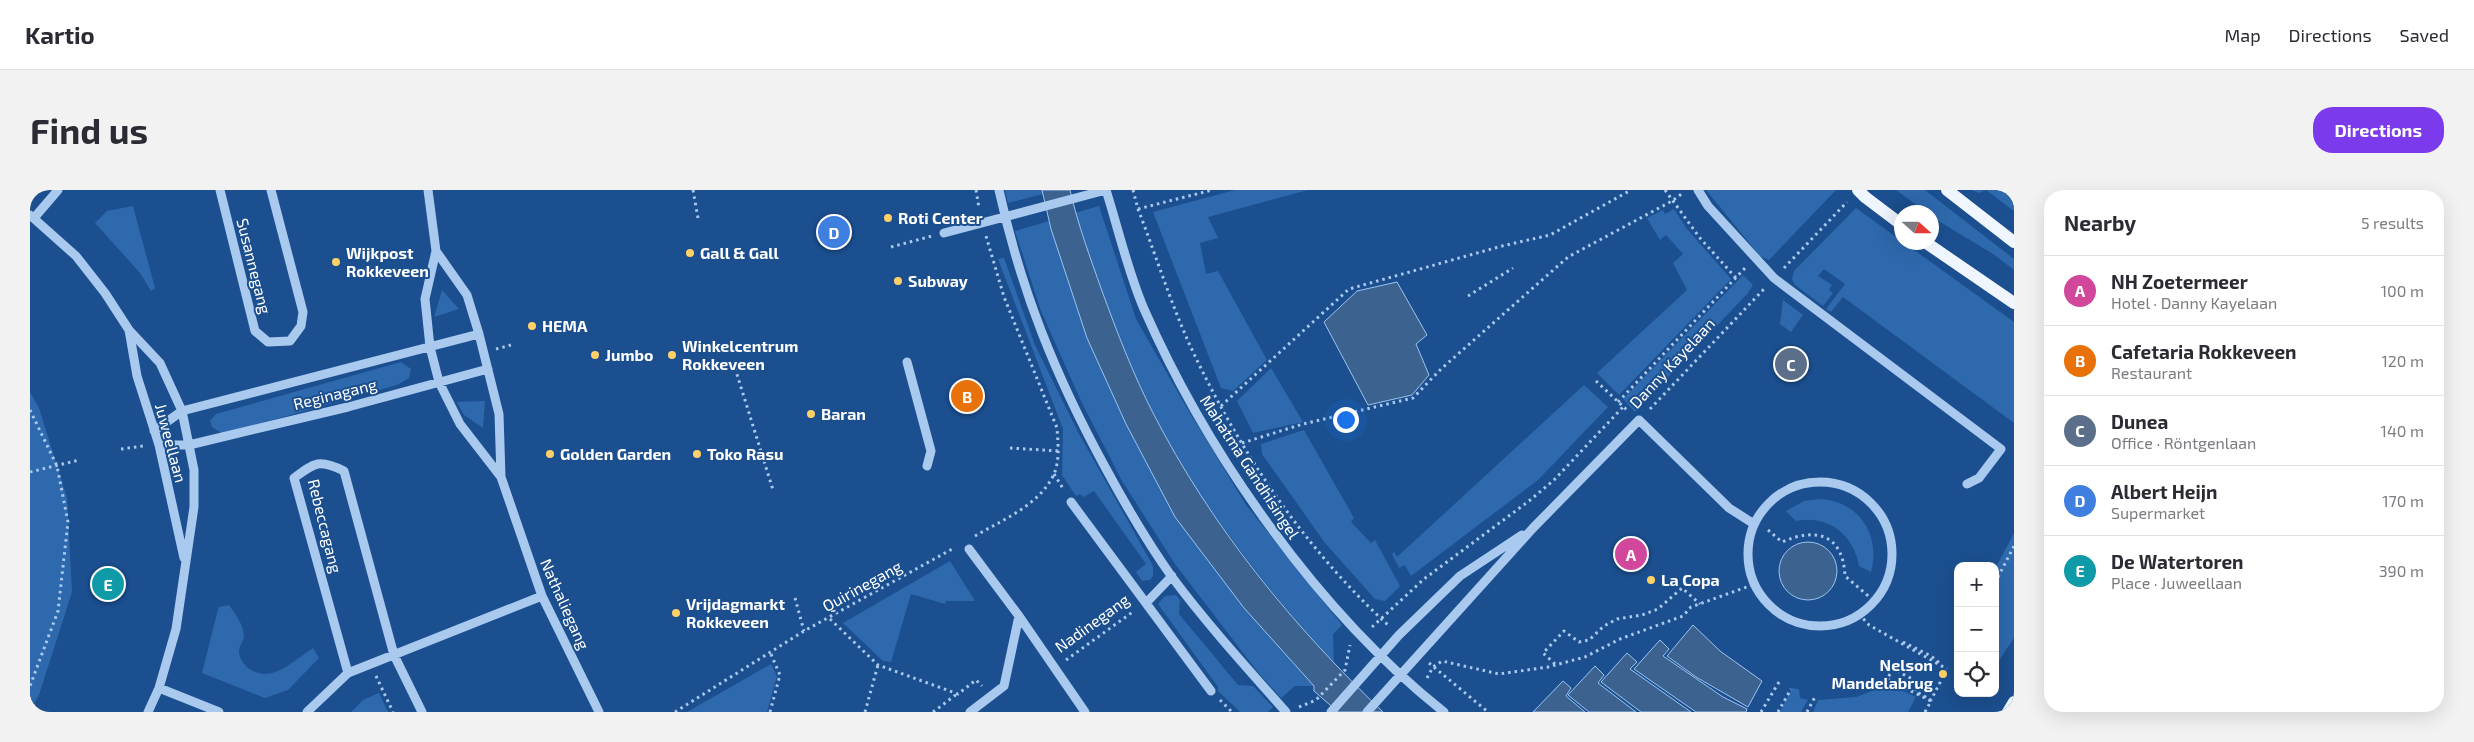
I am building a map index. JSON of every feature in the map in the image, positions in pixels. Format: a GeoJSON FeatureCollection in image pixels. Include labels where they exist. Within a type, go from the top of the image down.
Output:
{"type":"FeatureCollection","features":[{"type":"Feature","properties":{"kind":"main road"},"geometry":{"type":"LineString","coordinates":[[1946,190],[2014,242]]}},
{"type":"Feature","properties":{"kind":"main road"},"geometry":{"type":"LineString","coordinates":[[1861,193],[1894,219]]}},
{"type":"Feature","properties":{"kind":"main road"},"geometry":{"type":"LineString","coordinates":[[1937,250],[2014,303]]}},
{"type":"Feature","properties":{"kind":"main road"},"geometry":{"type":"LineString","coordinates":[[2008,712],[2014,702]]}},
{"type":"Feature","properties":{"kind":"street"},"geometry":{"type":"LineString","coordinates":[[32,216],[58,190]]}},
{"type":"Feature","properties":{"kind":"street","name":"Susannegang"},"geometry":{"type":"LineString","coordinates":[[220,190],[255,331],[268,342],[290,341],[301,326],[303,312],[271,190]]}},
{"type":"Feature","properties":{"kind":"street","name":"Nathaliegang"},"geometry":{"type":"LineString","coordinates":[[428,190],[436,251],[425,299],[430,347],[439,382],[460,424],[501,477]]}},
{"type":"Feature","properties":{"kind":"street"},"geometry":{"type":"LineString","coordinates":[[999,190],[1005,218],[1038,328],[1072,406],[1124,501],[1172,576],[1234,654],[1286,712]]}},
{"type":"Feature","properties":{"kind":"street"},"geometry":{"type":"LineString","coordinates":[[944,233],[1106,190]]}},
{"type":"Feature","properties":{"kind":"street","name":"Mahatma Gandhisingel"},"geometry":{"type":"LineString","coordinates":[[1106,190],[1143,308],[1195,412],[1286,551],[1382,656],[1444,712]]}},
{"type":"Feature","properties":{"kind":"street"},"geometry":{"type":"LineString","coordinates":[[1698,190],[1708,206],[1774,278],[2001,449],[1980,478],[1967,484]]}},
{"type":"Feature","properties":{"kind":"street","name":"Juweellaan"},"geometry":{"type":"LineString","coordinates":[[32,216],[76,256],[129,330],[160,363],[182,410]]}},
{"type":"Feature","properties":{"kind":"street","name":"Nathaliegang"},"geometry":{"type":"LineString","coordinates":[[436,251],[467,294],[499,414],[501,477],[542,596],[599,712]]}},
{"type":"Feature","properties":{"kind":"street","name":"Juweellaan"},"geometry":{"type":"LineString","coordinates":[[129,330],[137,376],[159,446],[185,563]]}},
{"type":"Feature","properties":{"kind":"street","name":"Reginagang"},"geometry":{"type":"LineString","coordinates":[[154,431],[182,410],[479,334]]}},
{"type":"Feature","properties":{"kind":"street"},"geometry":{"type":"LineString","coordinates":[[907,362],[931,451],[927,466]]}},
{"type":"Feature","properties":{"kind":"street","name":"Reginagang"},"geometry":{"type":"LineString","coordinates":[[159,446],[189,445],[348,407],[488,369]]}},
{"type":"Feature","properties":{"kind":"street"},"geometry":{"type":"LineString","coordinates":[[182,410],[189,445]]}},
{"type":"Feature","properties":{"kind":"street"},"geometry":{"type":"LineString","coordinates":[[1639,420],[1729,508],[1754,524]]}},
{"type":"Feature","properties":{"kind":"street","name":"Danny Kayelaan"},"geometry":{"type":"LineString","coordinates":[[1366,712],[1533,528],[1639,420]]}},
{"type":"Feature","properties":{"kind":"street","name":"Juweellaan"},"geometry":{"type":"LineString","coordinates":[[148,712],[158,688],[176,628],[194,506],[194,470],[189,445]]}},
{"type":"Feature","properties":{"kind":"street","name":"Rebeccagang"},"geometry":{"type":"LineString","coordinates":[[348,673],[294,478],[310,466],[327,462],[344,470],[394,655]]}},
{"type":"Feature","properties":{"kind":"street"},"geometry":{"type":"LineString","coordinates":[[1828,482],[1850,488],[1870,501],[1881,514],[1889,534],[1892,556],[1888,575],[1874,601],[1859,614],[1840,623],[1811,627],[1794,621],[1781,614],[1765,599],[1755,584],[1750,566],[1748,545],[1754,524],[1765,507],[1778,496],[1796,487],[1810,483],[1828,482]]}},
{"type":"Feature","properties":{"kind":"street"},"geometry":{"type":"LineString","coordinates":[[1071,502],[1211,691]]}},
{"type":"Feature","properties":{"kind":"street","name":"Danny Kayelaan"},"geometry":{"type":"LineString","coordinates":[[1331,712],[1400,635],[1460,576],[1533,528]]}},
{"type":"Feature","properties":{"kind":"street","name":"Nadinegang"},"geometry":{"type":"LineString","coordinates":[[969,549],[1019,616],[1085,712]]}},
{"type":"Feature","properties":{"kind":"street"},"geometry":{"type":"LineString","coordinates":[[1146,603],[1172,576]]}},
{"type":"Feature","properties":{"kind":"street"},"geometry":{"type":"LineString","coordinates":[[307,712],[348,673],[542,596]]}},
{"type":"Feature","properties":{"kind":"street"},"geometry":{"type":"LineString","coordinates":[[970,712],[1004,686],[1019,616]]}},
{"type":"Feature","properties":{"kind":"street"},"geometry":{"type":"LineString","coordinates":[[394,655],[422,712]]}},
{"type":"Feature","properties":{"kind":"street"},"geometry":{"type":"LineString","coordinates":[[158,688],[219,712]]}},
{"type":"Feature","properties":{"kind":"path"},"geometry":{"type":"LineString","coordinates":[[693,190],[698,218]]}},
{"type":"Feature","properties":{"kind":"path","name":"Mahatma Gandhisingel"},"geometry":{"type":"LineString","coordinates":[[1133,190],[1138,209],[1188,339],[1221,406],[1242,443],[1304,534],[1362,602],[1382,619]]}},
{"type":"Feature","properties":{"kind":"path"},"geometry":{"type":"LineString","coordinates":[[1138,209],[1212,190]]}},
{"type":"Feature","properties":{"kind":"path"},"geometry":{"type":"LineString","coordinates":[[1221,406],[1349,288],[1502,246],[1550,235],[1631,190]]}},
{"type":"Feature","properties":{"kind":"path"},"geometry":{"type":"LineString","coordinates":[[1665,190],[1700,238],[1736,278]]}},
{"type":"Feature","properties":{"kind":"path"},"geometry":{"type":"LineString","coordinates":[[1242,443],[1303,424],[1413,398],[1441,369],[1568,257],[1672,201],[1687,190]]}},
{"type":"Feature","properties":{"kind":"path","name":"Danny Kayelaan"},"geometry":{"type":"LineString","coordinates":[[1639,420],[1832,218]]}},
{"type":"Feature","properties":{"kind":"path"},"geometry":{"type":"LineString","coordinates":[[972,538],[1028,504],[1040,494],[1054,474],[1058,451],[1057,428],[1004,297],[983,223]]}},
{"type":"Feature","properties":{"kind":"path"},"geometry":{"type":"LineString","coordinates":[[891,247],[944,233]]}},
{"type":"Feature","properties":{"kind":"path"},"geometry":{"type":"LineString","coordinates":[[1596,381],[1618,402],[1754,257]]}},
{"type":"Feature","properties":{"kind":"path"},"geometry":{"type":"LineString","coordinates":[[1468,296],[1514,268]]}},
{"type":"Feature","properties":{"kind":"path"},"geometry":{"type":"LineString","coordinates":[[735,368],[773,490]]}},
{"type":"Feature","properties":{"kind":"path","name":"Danny Kayelaan"},"geometry":{"type":"LineString","coordinates":[[1382,619],[1424,579],[1529,501],[1554,480],[1623,407],[1618,402]]}},
{"type":"Feature","properties":{"kind":"path"},"geometry":{"type":"LineString","coordinates":[[30,410],[56,466],[68,522],[58,611],[30,686]]}},
{"type":"Feature","properties":{"kind":"path"},"geometry":{"type":"LineString","coordinates":[[121,450],[135,446]]}},
{"type":"Feature","properties":{"kind":"path"},"geometry":{"type":"LineString","coordinates":[[1010,448],[1058,451]]}},
{"type":"Feature","properties":{"kind":"path"},"geometry":{"type":"LineString","coordinates":[[30,472],[78,460]]}},
{"type":"Feature","properties":{"kind":"path"},"geometry":{"type":"LineString","coordinates":[[1754,524],[1763,525],[1782,542],[1807,533],[1827,538],[1835,544],[1844,560],[1845,576],[1874,601]]}},
{"type":"Feature","properties":{"kind":"path"},"geometry":{"type":"LineString","coordinates":[[1999,575],[2014,546]]}},
{"type":"Feature","properties":{"kind":"path","name":"Quirinegang"},"geometry":{"type":"LineString","coordinates":[[674,712],[804,631],[830,619],[956,547]]}},
{"type":"Feature","properties":{"kind":"path"},"geometry":{"type":"LineString","coordinates":[[1488,712],[1433,667],[1442,661],[1499,674],[1548,667],[1585,657],[1620,640],[1683,616],[1691,607],[1755,584]]}},
{"type":"Feature","properties":{"kind":"path"},"geometry":{"type":"LineString","coordinates":[[1555,664],[1544,653],[1564,631],[1580,642],[1588,640],[1609,623],[1658,609],[1682,588],[1700,604]]}},
{"type":"Feature","properties":{"kind":"path"},"geometry":{"type":"LineString","coordinates":[[795,598],[804,631]]}},
{"type":"Feature","properties":{"kind":"path","name":"Nadinegang"},"geometry":{"type":"LineString","coordinates":[[1056,668],[1146,603]]}},
{"type":"Feature","properties":{"kind":"path"},"geometry":{"type":"LineString","coordinates":[[1859,614],[1869,625],[1947,669],[1931,700],[1915,691],[1920,683],[1893,669],[1887,679],[1931,701],[1925,712]]}},
{"type":"Feature","properties":{"kind":"path"},"geometry":{"type":"LineString","coordinates":[[830,619],[878,664],[958,694]]}},
{"type":"Feature","properties":{"kind":"path"},"geometry":{"type":"LineString","coordinates":[[770,652],[780,675],[770,712]]}},
{"type":"Feature","properties":{"kind":"path"},"geometry":{"type":"LineString","coordinates":[[371,664],[393,712]]}},
{"type":"Feature","properties":{"kind":"path"},"geometry":{"type":"LineString","coordinates":[[865,712],[878,664]]}},
{"type":"Feature","properties":{"kind":"path"},"geometry":{"type":"LineString","coordinates":[[1293,712],[1316,700],[1345,670]]}},
{"type":"Feature","properties":{"kind":"path"},"geometry":{"type":"LineString","coordinates":[[934,712],[976,680],[992,694]]}},
{"type":"Feature","properties":{"kind":"path"},"geometry":{"type":"LineString","coordinates":[[1761,712],[1779,682]]}},
{"type":"Feature","properties":{"kind":"path"},"geometry":{"type":"LineString","coordinates":[[1778,712],[1791,688]]}},
{"type":"Feature","properties":{"kind":"path"},"geometry":{"type":"LineString","coordinates":[[1807,712],[1816,695]]}},
{"type":"Feature","properties":{"kind":"shaded area"},"geometry":{"type":"Polygon","coordinates":[[[1005,190],[1042,190],[1043,194],[1008,203],[1005,190]]]}},
{"type":"Feature","properties":{"kind":"shaded area"},"geometry":{"type":"Polygon","coordinates":[[[1042,190],[1070,190],[1113,322],[1132,368],[1153,413],[1201,495],[1227,534],[1286,609],[1349,679],[1383,712],[1338,712],[1314,691],[1314,686],[1244,608],[1175,517],[1126,424],[1087,338],[1051,229],[1042,190]]]}},
{"type":"Feature","properties":{"kind":"shaded area"},"geometry":{"type":"Polygon","coordinates":[[[1235,190],[1308,190],[1208,217],[1218,238],[1200,243],[1206,274],[1218,271],[1267,360],[1233,391],[1221,388],[1153,212],[1235,190]]]}},
{"type":"Feature","properties":{"kind":"shaded area"},"geometry":{"type":"Polygon","coordinates":[[[1706,190],[1836,190],[1769,260],[1760,256],[1706,190]]]}},
{"type":"Feature","properties":{"kind":"shaded area"},"geometry":{"type":"Polygon","coordinates":[[[1896,190],[1925,190],[2014,259],[2014,270],[1993,254],[1939,221],[1939,205],[1916,205],[1896,190]]]}},
{"type":"Feature","properties":{"kind":"shaded area"},"geometry":{"type":"Polygon","coordinates":[[[1972,190],[1986,190],[1979,193],[1972,190]]]}},
{"type":"Feature","properties":{"kind":"shaded area"},"geometry":{"type":"Polygon","coordinates":[[[1986,190],[2014,190],[2014,211],[1986,190]]]}},
{"type":"Feature","properties":{"kind":"shaded area"},"geometry":{"type":"Polygon","coordinates":[[[133,206],[155,288],[151,291],[140,273],[95,223],[107,211],[133,206]]]}},
{"type":"Feature","properties":{"kind":"shaded area"},"geometry":{"type":"Polygon","coordinates":[[[1099,206],[1136,319],[1187,408],[1246,505],[1342,625],[1333,634],[1334,665],[1259,576],[1213,513],[1171,447],[1153,413],[1122,343],[1077,222],[1075,213],[1099,206]]]}},
{"type":"Feature","properties":{"kind":"shaded area"},"geometry":{"type":"Polygon","coordinates":[[[1856,208],[1894,235],[1894,250],[1914,250],[2014,322],[2014,423],[1843,297],[1831,312],[1826,309],[1845,284],[1824,269],[1818,276],[1832,285],[1829,290],[1833,293],[1823,306],[1794,284],[1792,279],[1794,271],[1856,208]]]}},
{"type":"Feature","properties":{"kind":"shaded area"},"geometry":{"type":"Polygon","coordinates":[[[1674,209],[1687,229],[1731,279],[1619,395],[1597,373],[1687,290],[1673,263],[1683,254],[1666,235],[1660,240],[1647,218],[1663,210],[1665,214],[1674,209]]]}},
{"type":"Feature","properties":{"kind":"shaded area"},"geometry":{"type":"Polygon","coordinates":[[[1049,221],[1087,338],[1126,424],[1244,608],[1314,686],[1295,686],[1281,698],[1257,671],[1175,564],[1122,481],[1081,401],[1041,311],[1015,231],[1049,221]]]}},
{"type":"Feature","properties":{"kind":"shaded area"},"geometry":{"type":"Polygon","coordinates":[[[1004,258],[1035,345],[1078,432],[1153,566],[1153,576],[1150,580],[1142,581],[1136,572],[1146,564],[1094,491],[1083,497],[1080,494],[1076,496],[1062,475],[1063,429],[998,259],[1004,258]]]}},
{"type":"Feature","properties":{"kind":"shaded area"},"geometry":{"type":"Polygon","coordinates":[[[1743,275],[1753,285],[1748,293],[1635,412],[1623,399],[1743,275]]]}},
{"type":"Feature","properties":{"kind":"shaded area"},"geometry":{"type":"Polygon","coordinates":[[[1397,282],[1427,335],[1416,344],[1429,375],[1412,395],[1368,405],[1324,322],[1357,291],[1397,282]]]}},
{"type":"Feature","properties":{"kind":"shaded area"},"geometry":{"type":"Polygon","coordinates":[[[442,290],[459,309],[434,317],[442,290]]]}},
{"type":"Feature","properties":{"kind":"shaded area"},"geometry":{"type":"Polygon","coordinates":[[[1783,300],[1803,315],[1791,332],[1780,324],[1783,300]]]}},
{"type":"Feature","properties":{"kind":"shaded area"},"geometry":{"type":"Polygon","coordinates":[[[401,362],[411,369],[409,378],[397,385],[223,434],[212,427],[210,421],[216,414],[401,362]]]}},
{"type":"Feature","properties":{"kind":"shaded area"},"geometry":{"type":"Polygon","coordinates":[[[1271,368],[1303,422],[1253,433],[1237,401],[1271,368]]]}},
{"type":"Feature","properties":{"kind":"shaded area"},"geometry":{"type":"Polygon","coordinates":[[[1584,385],[1608,407],[1538,480],[1411,576],[1405,565],[1399,568],[1392,554],[1394,552],[1397,557],[1584,385]]]}},
{"type":"Feature","properties":{"kind":"shaded area"},"geometry":{"type":"Polygon","coordinates":[[[30,392],[39,408],[67,498],[72,592],[39,695],[30,710],[30,392]]]}},
{"type":"Feature","properties":{"kind":"shaded area"},"geometry":{"type":"Polygon","coordinates":[[[485,401],[483,428],[464,415],[457,402],[485,401]]]}},
{"type":"Feature","properties":{"kind":"shaded area"},"geometry":{"type":"Polygon","coordinates":[[[1304,430],[1354,518],[1351,522],[1371,543],[1375,540],[1400,586],[1385,601],[1375,599],[1325,543],[1262,454],[1261,444],[1304,430]]]}},
{"type":"Feature","properties":{"kind":"shaded area"},"geometry":{"type":"Polygon","coordinates":[[[1821,499],[1847,507],[1857,514],[1864,523],[1870,534],[1873,546],[1871,572],[1859,566],[1852,545],[1838,529],[1819,521],[1796,521],[1786,511],[1804,501],[1821,499]]]}},
{"type":"Feature","properties":{"kind":"shaded area"},"geometry":{"type":"Polygon","coordinates":[[[2014,533],[2014,638],[1999,660],[1999,562],[2014,533]]]}},
{"type":"Feature","properties":{"kind":"shaded area"},"geometry":{"type":"Polygon","coordinates":[[[1802,542],[1814,542],[1829,550],[1837,565],[1837,577],[1829,592],[1814,600],[1802,600],[1787,592],[1779,577],[1779,565],[1787,550],[1802,542]]]}},
{"type":"Feature","properties":{"kind":"shaded area"},"geometry":{"type":"Polygon","coordinates":[[[950,561],[975,601],[946,601],[945,604],[911,594],[891,662],[883,661],[843,623],[950,561]]]}},
{"type":"Feature","properties":{"kind":"shaded area"},"geometry":{"type":"Polygon","coordinates":[[[1176,595],[1180,600],[1179,614],[1238,685],[1253,686],[1273,707],[1268,712],[1240,712],[1218,691],[1218,687],[1158,604],[1165,596],[1176,595]]]}},
{"type":"Feature","properties":{"kind":"shaded area"},"geometry":{"type":"Polygon","coordinates":[[[229,605],[244,632],[239,654],[248,668],[257,673],[274,673],[290,665],[313,648],[319,658],[288,690],[265,698],[202,673],[219,607],[229,605]]]}},
{"type":"Feature","properties":{"kind":"shaded area"},"geometry":{"type":"Polygon","coordinates":[[[1693,625],[1720,651],[1762,681],[1748,707],[1696,677],[1667,656],[1693,625]]]}},
{"type":"Feature","properties":{"kind":"shaded area"},"geometry":{"type":"Polygon","coordinates":[[[1660,640],[1669,649],[1663,656],[1723,697],[1747,709],[1746,712],[1696,712],[1634,669],[1660,640]]]}},
{"type":"Feature","properties":{"kind":"shaded area"},"geometry":{"type":"Polygon","coordinates":[[[1627,653],[1637,662],[1630,669],[1691,712],[1641,712],[1601,682],[1627,653]]]}},
{"type":"Feature","properties":{"kind":"shaded area"},"geometry":{"type":"Polygon","coordinates":[[[771,664],[777,676],[767,712],[687,712],[771,664]]]}},
{"type":"Feature","properties":{"kind":"shaded area"},"geometry":{"type":"Polygon","coordinates":[[[1595,666],[1604,675],[1598,683],[1636,712],[1589,712],[1568,695],[1595,666]]]}},
{"type":"Feature","properties":{"kind":"shaded area"},"geometry":{"type":"Polygon","coordinates":[[[1563,681],[1571,688],[1566,696],[1585,712],[1533,712],[1563,681]]]}},
{"type":"Feature","properties":{"kind":"shaded area"},"geometry":{"type":"Polygon","coordinates":[[[1888,685],[1916,697],[1908,712],[1813,712],[1818,700],[1856,697],[1888,685]]]}},
{"type":"Feature","properties":{"kind":"shaded area"},"geometry":{"type":"Polygon","coordinates":[[[1792,688],[1799,689],[1800,698],[1808,700],[1801,712],[1780,712],[1792,688]]]}},
{"type":"Feature","properties":{"kind":"shaded area"},"geometry":{"type":"Polygon","coordinates":[[[379,693],[388,712],[351,712],[363,700],[379,693]]]}},
{"type":"Feature","properties":{"kind":"place","name":"Roti Center"},"geometry":{"type":"Point","coordinates":[888,218]}},
{"type":"Feature","properties":{"kind":"place","name":"Albert Heijn"},"geometry":{"type":"Point","coordinates":[834,232]}},
{"type":"Feature","properties":{"kind":"place","name":"Gall & Gall"},"geometry":{"type":"Point","coordinates":[690,253]}},
{"type":"Feature","properties":{"kind":"place","name":"Wijkpost Rokkeveen"},"geometry":{"type":"Point","coordinates":[336,262]}},
{"type":"Feature","properties":{"kind":"place","name":"Subway"},"geometry":{"type":"Point","coordinates":[898,281]}},
{"type":"Feature","properties":{"kind":"place","name":"HEMA"},"geometry":{"type":"Point","coordinates":[532,326]}},
{"type":"Feature","properties":{"kind":"place","name":"Jumbo"},"geometry":{"type":"Point","coordinates":[595,355]}},
{"type":"Feature","properties":{"kind":"place","name":"Winkelcentrum Rokkeveen"},"geometry":{"type":"Point","coordinates":[672,355]}},
{"type":"Feature","properties":{"kind":"place","name":"Dunea"},"geometry":{"type":"Point","coordinates":[1791,364]}},
{"type":"Feature","properties":{"kind":"place","name":"Cafetaria Rokkeveen"},"geometry":{"type":"Point","coordinates":[967,396]}},
{"type":"Feature","properties":{"kind":"place","name":"Baran"},"geometry":{"type":"Point","coordinates":[811,414]}},
{"type":"Feature","properties":{"kind":"place","name":"Golden Garden"},"geometry":{"type":"Point","coordinates":[550,454]}},
{"type":"Feature","properties":{"kind":"place","name":"Toko Rasu"},"geometry":{"type":"Point","coordinates":[697,454]}},
{"type":"Feature","properties":{"kind":"place","name":"NH Zoetermeer"},"geometry":{"type":"Point","coordinates":[1631,554]}},
{"type":"Feature","properties":{"kind":"place","name":"La Copa"},"geometry":{"type":"Point","coordinates":[1651,580]}},
{"type":"Feature","properties":{"kind":"place","name":"De Watertoren"},"geometry":{"type":"Point","coordinates":[108,584]}},
{"type":"Feature","properties":{"kind":"place","name":"Vrijdagmarkt Rokkeveen"},"geometry":{"type":"Point","coordinates":[676,613]}},
{"type":"Feature","properties":{"kind":"place","name":"Nelson Mandelabrug"},"geometry":{"type":"Point","coordinates":[1943,674]}}]}
